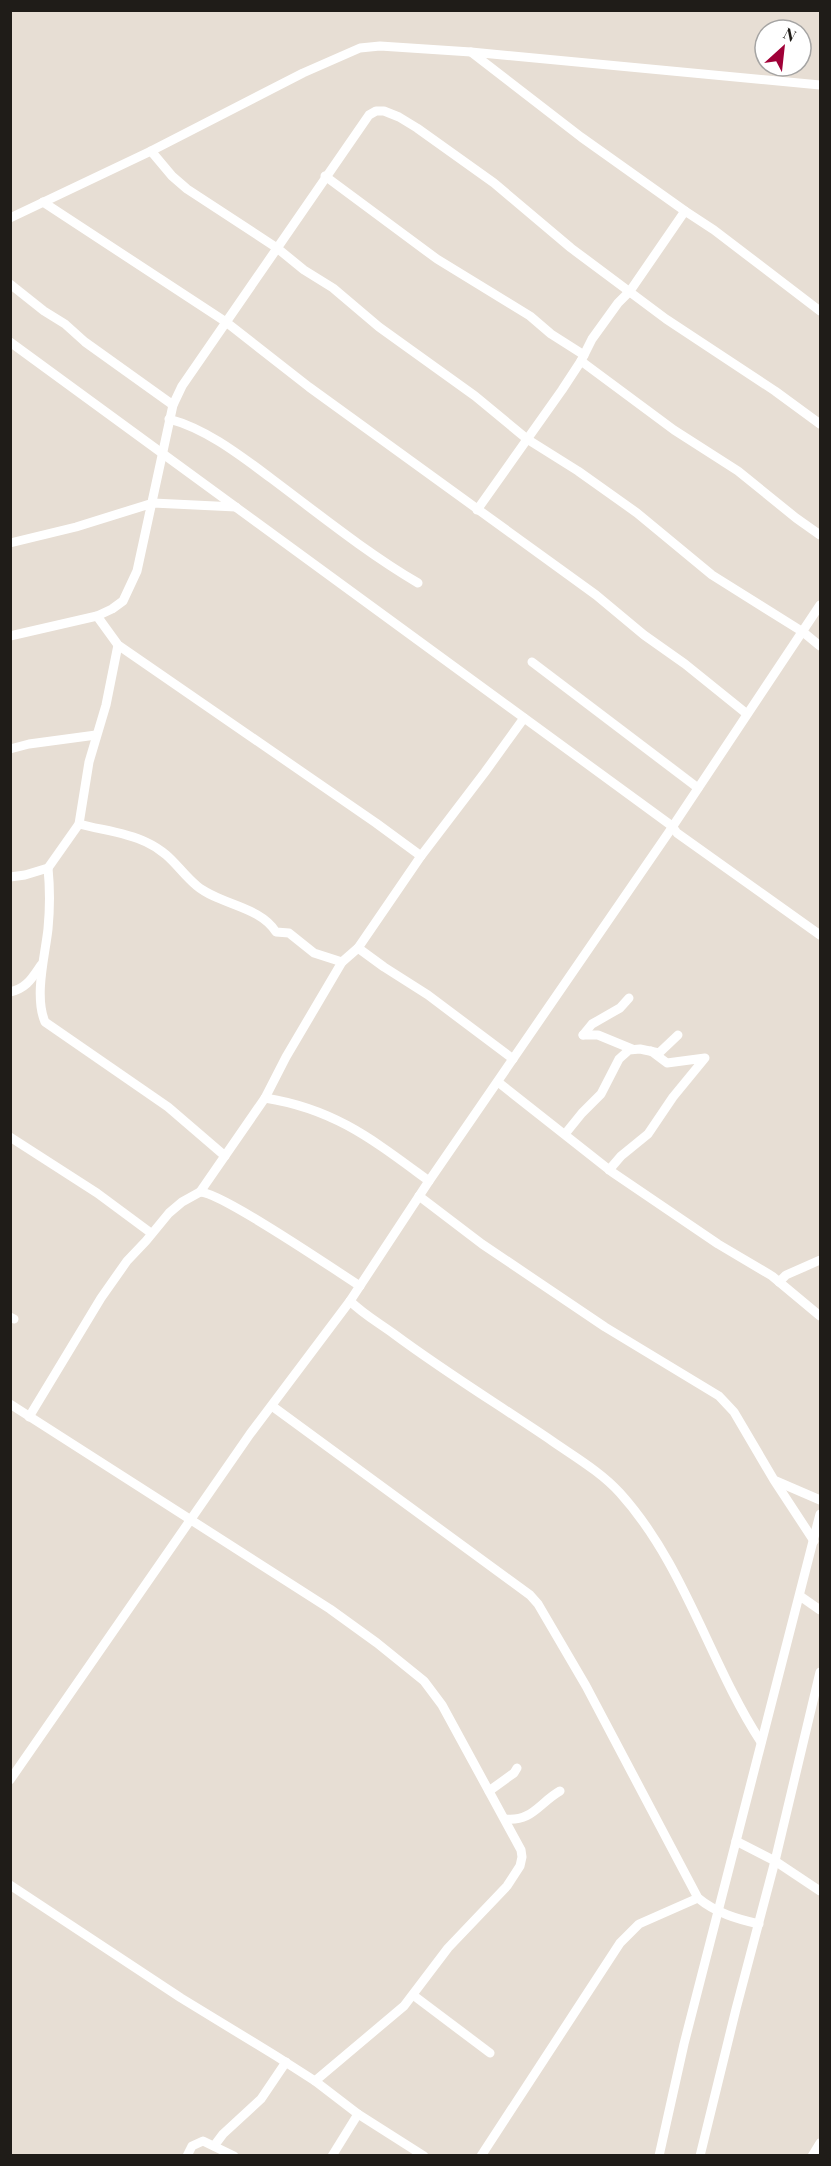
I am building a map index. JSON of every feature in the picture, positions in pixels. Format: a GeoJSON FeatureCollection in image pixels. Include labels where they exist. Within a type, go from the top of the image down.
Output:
{"type":"FeatureCollection","features":[{"type":"Feature","properties":{"kind":"street"},"geometry":{"type":"LineString","coordinates":[[10,218],[151,151],[303,73],[360,48],[380,46],[471,52],[820,85]]}},
{"type":"Feature","properties":{"kind":"street"},"geometry":{"type":"LineString","coordinates":[[471,52],[591,144],[714,230],[820,310]]}},
{"type":"Feature","properties":{"kind":"street"},"geometry":{"type":"LineString","coordinates":[[10,636],[97,616],[123,601],[137,571],[173,405],[182,386],[325,176],[369,115],[376,111],[384,111],[399,117],[417,128],[494,183],[565,243],[666,319],[775,391],[820,424]]}},
{"type":"Feature","properties":{"kind":"street"},"geometry":{"type":"LineString","coordinates":[[151,151],[172,177],[333,288],[379,327],[475,396],[527,439],[578,471],[637,513],[712,575],[803,632],[820,646]]}},
{"type":"Feature","properties":{"kind":"street"},"geometry":{"type":"LineString","coordinates":[[325,176],[437,259],[530,316],[674,430],[738,471],[820,535]]}},
{"type":"Feature","properties":{"kind":"street"},"geometry":{"type":"LineString","coordinates":[[43,202],[226,322],[309,387],[596,595],[747,714]]}},
{"type":"Feature","properties":{"kind":"street"},"geometry":{"type":"LineString","coordinates":[[477,510],[582,358],[592,339],[618,303],[630,291],[685,211]]}},
{"type":"Feature","properties":{"kind":"street"},"geometry":{"type":"LineString","coordinates":[[10,284],[85,342],[173,405]]}},
{"type":"Feature","properties":{"kind":"street"},"geometry":{"type":"LineString","coordinates":[[10,342],[672,826],[677,833],[820,935]]}},
{"type":"Feature","properties":{"kind":"street"},"geometry":{"type":"LineString","coordinates":[[170,419],[195,428],[250,463],[390,566],[418,583]]}},
{"type":"Feature","properties":{"kind":"street"},"geometry":{"type":"LineString","coordinates":[[10,543],[76,527],[153,503],[236,507]]}},
{"type":"Feature","properties":{"kind":"street"},"geometry":{"type":"LineString","coordinates":[[10,1780],[250,1434],[350,1301],[820,605]]}},
{"type":"Feature","properties":{"kind":"street"},"geometry":{"type":"LineString","coordinates":[[97,616],[118,645],[421,856]]}},
{"type":"Feature","properties":{"kind":"street"},"geometry":{"type":"LineString","coordinates":[[10,877],[48,868],[79,824],[85,780],[106,705],[118,645]]}},
{"type":"Feature","properties":{"kind":"street"},"geometry":{"type":"LineString","coordinates":[[532,662],[698,788]]}},
{"type":"Feature","properties":{"kind":"street"},"geometry":{"type":"LineString","coordinates":[[29,1417],[100,1298],[151,1233],[175,1208],[203,1190],[265,1098],[286,1057],[342,962],[358,948],[421,856],[524,718]]}},
{"type":"Feature","properties":{"kind":"street"},"geometry":{"type":"LineString","coordinates":[[10,749],[29,744],[96,735]]}},
{"type":"Feature","properties":{"kind":"street"},"geometry":{"type":"LineString","coordinates":[[79,824],[123,834],[158,848],[175,862],[197,886],[216,898],[241,907],[272,925],[276,932],[289,933],[314,953],[342,962]]}},
{"type":"Feature","properties":{"kind":"street"},"geometry":{"type":"LineString","coordinates":[[48,868],[50,904],[43,961],[42,1002],[45,1022],[168,1107],[225,1156]]}},
{"type":"Feature","properties":{"kind":"street"},"geometry":{"type":"LineString","coordinates":[[358,948],[428,995],[513,1059]]}},
{"type":"Feature","properties":{"kind":"street"},"geometry":{"type":"LineString","coordinates":[[10,992],[27,985],[43,961]]}},
{"type":"Feature","properties":{"kind":"street"},"geometry":{"type":"LineString","coordinates":[[629,998],[620,1008],[592,1024],[583,1035],[598,1035],[632,1049],[659,1053],[678,1035]]}},
{"type":"Feature","properties":{"kind":"street"},"geometry":{"type":"LineString","coordinates":[[565,1134],[601,1094],[619,1059],[632,1049]]}},
{"type":"Feature","properties":{"kind":"street"},"geometry":{"type":"LineString","coordinates":[[609,1170],[621,1156],[648,1134],[673,1097],[705,1058],[667,1063],[651,1051]]}},
{"type":"Feature","properties":{"kind":"street"},"geometry":{"type":"LineString","coordinates":[[498,1082],[609,1170],[718,1244],[779,1282],[820,1316]]}},
{"type":"Feature","properties":{"kind":"street"},"geometry":{"type":"LineString","coordinates":[[265,1098],[291,1102],[339,1120],[429,1181]]}},
{"type":"Feature","properties":{"kind":"street"},"geometry":{"type":"LineString","coordinates":[[10,1137],[97,1193],[151,1233]]}},
{"type":"Feature","properties":{"kind":"street"},"geometry":{"type":"LineString","coordinates":[[203,1190],[360,1286]]}},
{"type":"Feature","properties":{"kind":"street"},"geometry":{"type":"LineString","coordinates":[[419,1196],[482,1244],[605,1328],[719,1396],[734,1412],[757,1447],[774,1480],[814,1541]]}},
{"type":"Feature","properties":{"kind":"street"},"geometry":{"type":"LineString","coordinates":[[779,1282],[786,1275],[820,1260]]}},
{"type":"Feature","properties":{"kind":"street"},"geometry":{"type":"LineString","coordinates":[[350,1301],[424,1357],[585,1463],[619,1492],[640,1517],[687,1595],[740,1708],[761,1742]]}},
{"type":"Feature","properties":{"kind":"street"},"geometry":{"type":"LineString","coordinates":[[10,1404],[330,1609],[377,1642],[424,1681],[442,1705],[521,1850],[520,1866],[507,1886],[448,1948],[404,2006],[315,2081]]}},
{"type":"Feature","properties":{"kind":"street"},"geometry":{"type":"LineString","coordinates":[[272,1406],[530,1595],[538,1604],[586,1686],[698,1898],[717,1911],[735,1919],[759,1924]]}},
{"type":"Feature","properties":{"kind":"street"},"geometry":{"type":"LineString","coordinates":[[774,1480],[820,1500]]}},
{"type":"Feature","properties":{"kind":"street"},"geometry":{"type":"LineString","coordinates":[[659,2156],[717,1911],[820,1514]]}},
{"type":"Feature","properties":{"kind":"street"},"geometry":{"type":"LineString","coordinates":[[800,1596],[820,1610]]}},
{"type":"Feature","properties":{"kind":"street"},"geometry":{"type":"LineString","coordinates":[[700,2156],[775,1861],[820,1672]]}},
{"type":"Feature","properties":{"kind":"street"},"geometry":{"type":"LineString","coordinates":[[489,1791],[514,1773],[517,1768]]}},
{"type":"Feature","properties":{"kind":"street"},"geometry":{"type":"LineString","coordinates":[[505,1820],[518,1821],[531,1814],[560,1791]]}},
{"type":"Feature","properties":{"kind":"street"},"geometry":{"type":"LineString","coordinates":[[736,1841],[775,1861],[820,1891]]}},
{"type":"Feature","properties":{"kind":"street"},"geometry":{"type":"LineString","coordinates":[[10,1886],[181,1998],[286,2062],[358,2114],[424,2156]]}},
{"type":"Feature","properties":{"kind":"street"},"geometry":{"type":"LineString","coordinates":[[481,2156],[620,1943],[639,1924],[698,1898]]}},
{"type":"Feature","properties":{"kind":"street"},"geometry":{"type":"LineString","coordinates":[[413,1995],[490,2053]]}},
{"type":"Feature","properties":{"kind":"street"},"geometry":{"type":"LineString","coordinates":[[214,2146],[223,2134],[261,2098],[286,2062]]}},
{"type":"Feature","properties":{"kind":"street"},"geometry":{"type":"LineString","coordinates":[[332,2156],[358,2114]]}},
{"type":"Feature","properties":{"kind":"street"},"geometry":{"type":"LineString","coordinates":[[187,2156],[192,2146],[202,2141],[234,2156]]}},
{"type":"Feature","properties":{"kind":"street"},"geometry":{"type":"LineString","coordinates":[[812,2156],[820,2143]]}}]}
